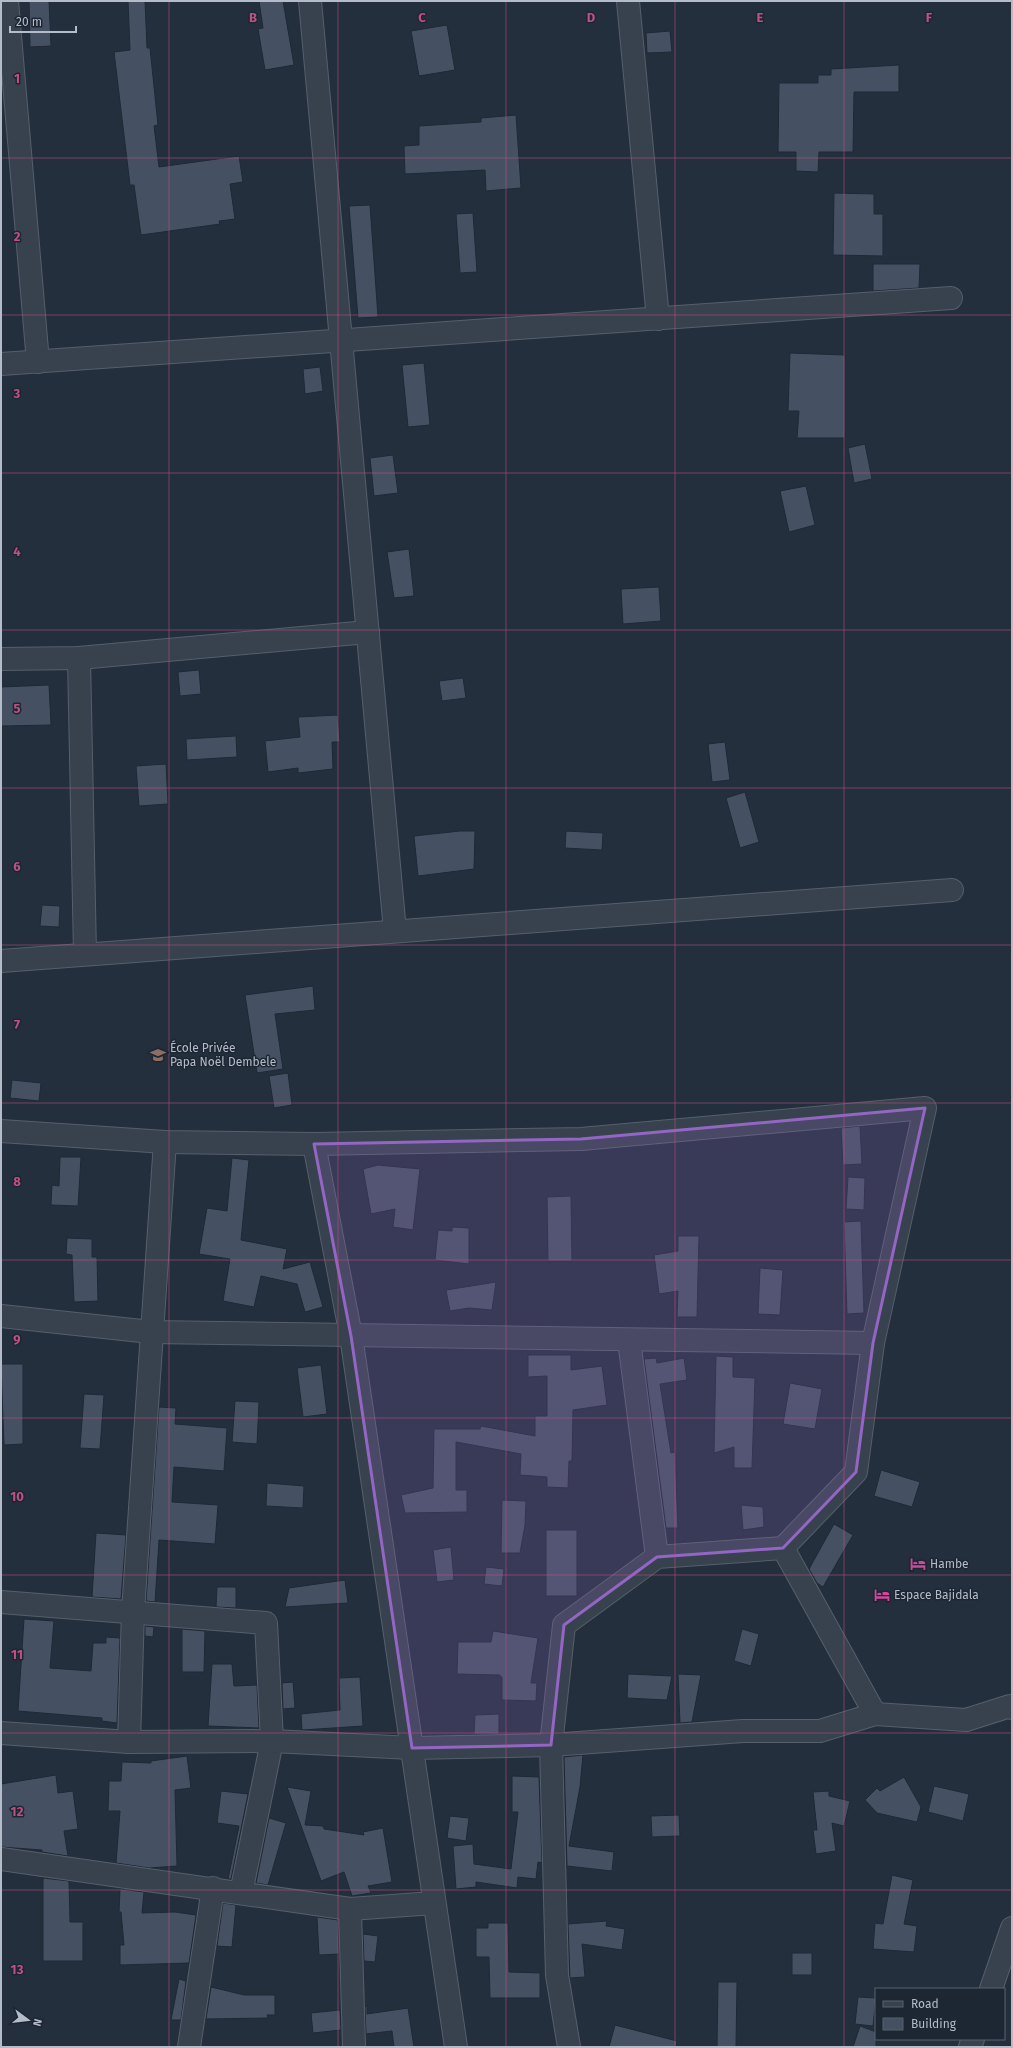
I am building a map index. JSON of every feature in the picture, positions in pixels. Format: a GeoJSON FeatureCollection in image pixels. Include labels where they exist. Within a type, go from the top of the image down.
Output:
{"type":"FeatureCollection","features":[{"type":"Feature","properties":{"kind":"street"},"geometry":{"type":"LineString","coordinates":[[7,1],[38,362]]}},
{"type":"Feature","properties":{"kind":"street"},"geometry":{"type":"LineString","coordinates":[[310,1],[395,931]]}},
{"type":"Feature","properties":{"kind":"street"},"geometry":{"type":"LineString","coordinates":[[628,1],[658,319]]}},
{"type":"Feature","properties":{"kind":"street"},"geometry":{"type":"LineString","coordinates":[[1,364],[951,298]]}},
{"type":"Feature","properties":{"kind":"street"},"geometry":{"type":"LineString","coordinates":[[1,659],[79,658],[368,632]]}},
{"type":"Feature","properties":{"kind":"street"},"geometry":{"type":"LineString","coordinates":[[79,658],[85,954]]}},
{"type":"Feature","properties":{"kind":"street"},"geometry":{"type":"LineString","coordinates":[[1,960],[952,890]]}},
{"type":"Feature","properties":{"kind":"street"},"geometry":{"type":"LineString","coordinates":[[1,1131],[165,1142],[314,1144],[581,1139],[924,1108],[873,1343],[856,1472],[783,1548],[656,1557],[564,1625],[551,1745],[557,1975],[569,2047]]}},
{"type":"Feature","properties":{"kind":"street"},"geometry":{"type":"LineString","coordinates":[[129,1742],[133,1611],[165,1142]]}},
{"type":"Feature","properties":{"kind":"street"},"geometry":{"type":"LineString","coordinates":[[314,1144],[351,1336],[456,2047]]}},
{"type":"Feature","properties":{"kind":"street"},"geometry":{"type":"LineString","coordinates":[[1,1316],[151,1332],[873,1343]]}},
{"type":"Feature","properties":{"kind":"street"},"geometry":{"type":"LineString","coordinates":[[629,1340],[656,1557]]}},
{"type":"Feature","properties":{"kind":"street"},"geometry":{"type":"LineString","coordinates":[[783,1548],[875,1714]]}},
{"type":"Feature","properties":{"kind":"street"},"geometry":{"type":"LineString","coordinates":[[1,1602],[133,1611],[266,1623],[272,1741],[241,1893]]}},
{"type":"Feature","properties":{"kind":"street"},"geometry":{"type":"LineString","coordinates":[[1,1733],[129,1742],[272,1741],[412,1748],[551,1745],[743,1731],[820,1731],[875,1714],[966,1720],[1010,1706],[1012,1708]]}},
{"type":"Feature","properties":{"kind":"street"},"geometry":{"type":"LineString","coordinates":[[1,1859],[213,1888],[350,1909],[434,1903]]}},
{"type":"Feature","properties":{"kind":"street"},"geometry":{"type":"LineString","coordinates":[[189,2047],[213,1888]]}},
{"type":"Feature","properties":{"kind":"street"},"geometry":{"type":"LineString","coordinates":[[350,1909],[354,2047]]}},
{"type":"Feature","properties":{"kind":"street"},"geometry":{"type":"LineString","coordinates":[[991,1988],[1012,1928]]}},
{"type":"Feature","properties":{"kind":"highlighted area"},"geometry":{"type":"Polygon","coordinates":[[[925,1108],[873,1343],[856,1472],[783,1548],[657,1557],[564,1625],[551,1745],[412,1748],[351,1336],[314,1144],[581,1139],[925,1108]]]}},
{"type":"Feature","properties":{"kind":"building"},"geometry":{"type":"Polygon","coordinates":[[[29,1],[49,1],[51,46],[30,47],[29,1]]]}},
{"type":"Feature","properties":{"kind":"building"},"geometry":{"type":"Polygon","coordinates":[[[128,1],[145,1],[147,48],[150,48],[158,125],[154,126],[159,167],[239,156],[243,182],[230,184],[235,219],[219,221],[220,224],[141,235],[134,185],[130,185],[114,52],[130,50],[128,1]]]}},
{"type":"Feature","properties":{"kind":"building"},"geometry":{"type":"Polygon","coordinates":[[[259,1],[283,1],[294,65],[265,70],[258,29],[263,28],[259,1]]]}},
{"type":"Feature","properties":{"kind":"building"},"geometry":{"type":"Polygon","coordinates":[[[447,25],[455,70],[419,76],[411,31],[447,25]]]}},
{"type":"Feature","properties":{"kind":"building"},"geometry":{"type":"Polygon","coordinates":[[[670,31],[672,52],[647,53],[646,33],[670,31]]]}},
{"type":"Feature","properties":{"kind":"building"},"geometry":{"type":"Polygon","coordinates":[[[899,65],[899,92],[854,92],[853,152],[819,152],[818,172],[796,171],[796,152],[778,152],[779,83],[818,83],[818,75],[831,75],[831,69],[899,65]]]}},
{"type":"Feature","properties":{"kind":"building"},"geometry":{"type":"Polygon","coordinates":[[[516,115],[521,188],[486,191],[485,170],[405,174],[404,146],[419,145],[419,126],[481,122],[481,118],[516,115]]]}},
{"type":"Feature","properties":{"kind":"building"},"geometry":{"type":"Polygon","coordinates":[[[834,193],[874,194],[874,214],[883,214],[883,256],[833,255],[834,193]]]}},
{"type":"Feature","properties":{"kind":"building"},"geometry":{"type":"Polygon","coordinates":[[[370,205],[378,317],[358,318],[349,206],[370,205]]]}},
{"type":"Feature","properties":{"kind":"building"},"geometry":{"type":"Polygon","coordinates":[[[473,213],[477,272],[460,273],[456,214],[473,213]]]}},
{"type":"Feature","properties":{"kind":"building"},"geometry":{"type":"Polygon","coordinates":[[[873,264],[920,264],[919,288],[873,291],[873,264]]]}},
{"type":"Feature","properties":{"kind":"building"},"geometry":{"type":"Polygon","coordinates":[[[790,353],[845,355],[845,438],[797,438],[799,411],[788,411],[790,353]]]}},
{"type":"Feature","properties":{"kind":"building"},"geometry":{"type":"Polygon","coordinates":[[[424,363],[430,425],[408,427],[402,365],[424,363]]]}},
{"type":"Feature","properties":{"kind":"building"},"geometry":{"type":"Polygon","coordinates":[[[320,367],[323,391],[305,394],[303,369],[320,367]]]}},
{"type":"Feature","properties":{"kind":"building"},"geometry":{"type":"Polygon","coordinates":[[[865,444],[872,479],[854,483],[848,448],[865,444]]]}},
{"type":"Feature","properties":{"kind":"building"},"geometry":{"type":"Polygon","coordinates":[[[393,455],[398,493],[374,496],[370,458],[393,455]]]}},
{"type":"Feature","properties":{"kind":"building"},"geometry":{"type":"Polygon","coordinates":[[[806,486],[815,525],[789,532],[780,491],[806,486]]]}},
{"type":"Feature","properties":{"kind":"building"},"geometry":{"type":"Polygon","coordinates":[[[409,549],[414,596],[394,598],[387,552],[409,549]]]}},
{"type":"Feature","properties":{"kind":"building"},"geometry":{"type":"Polygon","coordinates":[[[659,587],[661,621],[623,624],[621,589],[659,587]]]}},
{"type":"Feature","properties":{"kind":"building"},"geometry":{"type":"Polygon","coordinates":[[[199,670],[201,694],[180,696],[178,672],[199,670]]]}},
{"type":"Feature","properties":{"kind":"building"},"geometry":{"type":"Polygon","coordinates":[[[463,678],[466,698],[442,701],[439,681],[463,678]]]}},
{"type":"Feature","properties":{"kind":"building"},"geometry":{"type":"Polygon","coordinates":[[[49,685],[51,725],[1,726],[1,687],[49,685]]]}},
{"type":"Feature","properties":{"kind":"building"},"geometry":{"type":"Polygon","coordinates":[[[338,715],[340,742],[332,742],[333,769],[298,773],[298,768],[268,772],[265,741],[300,737],[298,717],[338,715]]]}},
{"type":"Feature","properties":{"kind":"building"},"geometry":{"type":"Polygon","coordinates":[[[236,736],[237,757],[187,760],[186,739],[236,736]]]}},
{"type":"Feature","properties":{"kind":"building"},"geometry":{"type":"Polygon","coordinates":[[[725,742],[730,780],[712,782],[708,744],[725,742]]]}},
{"type":"Feature","properties":{"kind":"building"},"geometry":{"type":"Polygon","coordinates":[[[166,764],[168,804],[139,806],[136,766],[166,764]]]}},
{"type":"Feature","properties":{"kind":"building"},"geometry":{"type":"Polygon","coordinates":[[[745,792],[759,842],[740,848],[726,798],[745,792]]]}},
{"type":"Feature","properties":{"kind":"building"},"geometry":{"type":"Polygon","coordinates":[[[460,831],[475,831],[474,869],[418,876],[414,836],[460,831]]]}},
{"type":"Feature","properties":{"kind":"building"},"geometry":{"type":"Polygon","coordinates":[[[566,831],[603,833],[602,850],[565,848],[566,831]]]}},
{"type":"Feature","properties":{"kind":"building"},"geometry":{"type":"Polygon","coordinates":[[[42,905],[60,906],[59,927],[40,926],[42,905]]]}},
{"type":"Feature","properties":{"kind":"building"},"geometry":{"type":"Polygon","coordinates":[[[313,986],[315,1010],[275,1014],[283,1069],[257,1073],[245,995],[313,986]]]}},
{"type":"Feature","properties":{"kind":"building"},"geometry":{"type":"Polygon","coordinates":[[[288,1073],[292,1105],[274,1108],[269,1076],[288,1073]]]}},
{"type":"Feature","properties":{"kind":"building"},"geometry":{"type":"Polygon","coordinates":[[[12,1080],[41,1083],[39,1101],[10,1098],[12,1080]]]}},
{"type":"Feature","properties":{"kind":"building"},"geometry":{"type":"Polygon","coordinates":[[[860,1126],[862,1164],[843,1165],[841,1128],[860,1126]]]}},
{"type":"Feature","properties":{"kind":"building"},"geometry":{"type":"Polygon","coordinates":[[[60,1157],[81,1157],[78,1206],[51,1205],[52,1185],[59,1186],[60,1157]]]}},
{"type":"Feature","properties":{"kind":"building"},"geometry":{"type":"Polygon","coordinates":[[[232,1158],[249,1160],[241,1240],[287,1249],[283,1269],[310,1262],[323,1307],[305,1312],[297,1284],[261,1276],[254,1307],[223,1301],[230,1259],[199,1254],[207,1208],[227,1211],[232,1158]]]}},
{"type":"Feature","properties":{"kind":"building"},"geometry":{"type":"Polygon","coordinates":[[[378,1165],[420,1169],[413,1230],[393,1227],[395,1209],[371,1214],[363,1169],[378,1165]]]}},
{"type":"Feature","properties":{"kind":"building"},"geometry":{"type":"Polygon","coordinates":[[[848,1177],[865,1178],[864,1210],[846,1209],[848,1177]]]}},
{"type":"Feature","properties":{"kind":"building"},"geometry":{"type":"Polygon","coordinates":[[[571,1196],[572,1261],[548,1261],[547,1197],[571,1196]]]}},
{"type":"Feature","properties":{"kind":"building"},"geometry":{"type":"Polygon","coordinates":[[[861,1221],[864,1313],[847,1314],[844,1222],[861,1221]]]}},
{"type":"Feature","properties":{"kind":"building"},"geometry":{"type":"Polygon","coordinates":[[[452,1227],[469,1228],[469,1264],[435,1260],[438,1230],[452,1231],[452,1227]]]}},
{"type":"Feature","properties":{"kind":"building"},"geometry":{"type":"Polygon","coordinates":[[[678,1236],[699,1236],[697,1317],[677,1317],[678,1291],[659,1294],[654,1255],[678,1251],[678,1236]]]}},
{"type":"Feature","properties":{"kind":"building"},"geometry":{"type":"Polygon","coordinates":[[[67,1238],[92,1239],[92,1257],[97,1257],[98,1301],[74,1302],[72,1255],[66,1254],[67,1238]]]}},
{"type":"Feature","properties":{"kind":"building"},"geometry":{"type":"Polygon","coordinates":[[[760,1268],[783,1270],[780,1315],[758,1314],[760,1268]]]}},
{"type":"Feature","properties":{"kind":"building"},"geometry":{"type":"Polygon","coordinates":[[[496,1282],[492,1310],[469,1308],[450,1311],[446,1290],[496,1282]]]}},
{"type":"Feature","properties":{"kind":"building"},"geometry":{"type":"Polygon","coordinates":[[[528,1355],[571,1355],[571,1370],[602,1366],[607,1405],[573,1410],[572,1461],[569,1461],[568,1488],[547,1487],[547,1477],[520,1475],[521,1454],[456,1442],[456,1490],[467,1490],[467,1512],[405,1513],[401,1495],[433,1488],[434,1429],[480,1429],[481,1426],[535,1436],[535,1416],[547,1416],[547,1376],[528,1377],[528,1355]]]}},
{"type":"Feature","properties":{"kind":"building"},"geometry":{"type":"Polygon","coordinates":[[[716,1356],[733,1357],[733,1377],[755,1378],[752,1468],[734,1468],[734,1447],[714,1453],[716,1356]]]}},
{"type":"Feature","properties":{"kind":"building"},"geometry":{"type":"Polygon","coordinates":[[[656,1358],[657,1363],[684,1358],[687,1380],[660,1384],[671,1453],[675,1452],[678,1528],[666,1528],[644,1359],[656,1358]]]}},
{"type":"Feature","properties":{"kind":"building"},"geometry":{"type":"Polygon","coordinates":[[[1,1364],[23,1364],[23,1444],[4,1445],[1,1364]]]}},
{"type":"Feature","properties":{"kind":"building"},"geometry":{"type":"Polygon","coordinates":[[[321,1365],[327,1414],[303,1417],[297,1368],[321,1365]]]}},
{"type":"Feature","properties":{"kind":"building"},"geometry":{"type":"Polygon","coordinates":[[[790,1383],[822,1389],[815,1429],[783,1424],[790,1383]]]}},
{"type":"Feature","properties":{"kind":"building"},"geometry":{"type":"Polygon","coordinates":[[[84,1394],[104,1395],[100,1449],[80,1448],[84,1394]]]}},
{"type":"Feature","properties":{"kind":"building"},"geometry":{"type":"Polygon","coordinates":[[[235,1401],[259,1402],[257,1444],[232,1442],[235,1401]]]}},
{"type":"Feature","properties":{"kind":"building"},"geometry":{"type":"Polygon","coordinates":[[[159,1407],[176,1408],[175,1424],[227,1428],[224,1471],[174,1467],[172,1502],[218,1505],[215,1544],[159,1540],[155,1602],[146,1601],[159,1407]]]}},
{"type":"Feature","properties":{"kind":"building"},"geometry":{"type":"Polygon","coordinates":[[[881,1470],[920,1482],[912,1507],[874,1496],[881,1470]]]}},
{"type":"Feature","properties":{"kind":"building"},"geometry":{"type":"Polygon","coordinates":[[[267,1483],[304,1486],[303,1508],[266,1506],[267,1483]]]}},
{"type":"Feature","properties":{"kind":"building"},"geometry":{"type":"Polygon","coordinates":[[[502,1500],[526,1501],[525,1525],[520,1553],[501,1553],[502,1500]]]}},
{"type":"Feature","properties":{"kind":"building"},"geometry":{"type":"Polygon","coordinates":[[[741,1505],[763,1507],[764,1527],[743,1530],[741,1505]]]}},
{"type":"Feature","properties":{"kind":"building"},"geometry":{"type":"Polygon","coordinates":[[[834,1524],[853,1535],[823,1587],[817,1583],[809,1569],[834,1524]]]}},
{"type":"Feature","properties":{"kind":"building"},"geometry":{"type":"Polygon","coordinates":[[[546,1530],[577,1530],[577,1596],[546,1596],[546,1530]]]}},
{"type":"Feature","properties":{"kind":"building"},"geometry":{"type":"Polygon","coordinates":[[[96,1533],[126,1535],[121,1599],[92,1597],[96,1533]]]}},
{"type":"Feature","properties":{"kind":"building"},"geometry":{"type":"Polygon","coordinates":[[[451,1547],[454,1580],[437,1582],[433,1550],[451,1547]]]}},
{"type":"Feature","properties":{"kind":"building"},"geometry":{"type":"Polygon","coordinates":[[[486,1567],[504,1569],[502,1586],[484,1584],[486,1567]]]}},
{"type":"Feature","properties":{"kind":"building"},"geometry":{"type":"Polygon","coordinates":[[[345,1580],[348,1603],[285,1607],[289,1588],[345,1580]]]}},
{"type":"Feature","properties":{"kind":"building"},"geometry":{"type":"Polygon","coordinates":[[[217,1587],[236,1587],[236,1608],[216,1607],[217,1587]]]}},
{"type":"Feature","properties":{"kind":"building"},"geometry":{"type":"Polygon","coordinates":[[[24,1619],[54,1621],[50,1668],[91,1671],[93,1643],[106,1643],[106,1637],[120,1638],[117,1723],[102,1721],[102,1718],[18,1711],[24,1619]]]}},
{"type":"Feature","properties":{"kind":"building"},"geometry":{"type":"Polygon","coordinates":[[[145,1626],[154,1627],[153,1637],[145,1636],[145,1626]]]}},
{"type":"Feature","properties":{"kind":"building"},"geometry":{"type":"Polygon","coordinates":[[[182,1629],[205,1631],[204,1672],[182,1672],[182,1629]]]}},
{"type":"Feature","properties":{"kind":"building"},"geometry":{"type":"Polygon","coordinates":[[[742,1629],[759,1634],[751,1666],[734,1661],[742,1629]]]}},
{"type":"Feature","properties":{"kind":"building"},"geometry":{"type":"Polygon","coordinates":[[[493,1631],[538,1638],[531,1683],[537,1683],[536,1701],[502,1700],[502,1677],[500,1677],[500,1675],[457,1674],[458,1642],[491,1642],[493,1631]]]}},
{"type":"Feature","properties":{"kind":"building"},"geometry":{"type":"Polygon","coordinates":[[[212,1664],[232,1664],[234,1686],[257,1685],[259,1728],[208,1726],[212,1664]]]}},
{"type":"Feature","properties":{"kind":"building"},"geometry":{"type":"Polygon","coordinates":[[[628,1674],[672,1676],[667,1700],[627,1698],[628,1674]]]}},
{"type":"Feature","properties":{"kind":"building"},"geometry":{"type":"Polygon","coordinates":[[[678,1674],[701,1675],[692,1722],[680,1723],[678,1674]]]}},
{"type":"Feature","properties":{"kind":"building"},"geometry":{"type":"Polygon","coordinates":[[[360,1677],[363,1726],[302,1730],[301,1714],[340,1710],[339,1678],[360,1677]]]}},
{"type":"Feature","properties":{"kind":"building"},"geometry":{"type":"Polygon","coordinates":[[[293,1682],[295,1708],[283,1709],[282,1683],[293,1682]]]}},
{"type":"Feature","properties":{"kind":"building"},"geometry":{"type":"Polygon","coordinates":[[[499,1714],[499,1734],[474,1734],[475,1715],[499,1714]]]}},
{"type":"Feature","properties":{"kind":"building"},"geometry":{"type":"Polygon","coordinates":[[[583,1755],[580,1787],[569,1846],[614,1852],[612,1871],[567,1866],[564,1757],[583,1755]]]}},
{"type":"Feature","properties":{"kind":"building"},"geometry":{"type":"Polygon","coordinates":[[[187,1756],[191,1788],[175,1790],[177,1866],[149,1868],[116,1863],[120,1811],[108,1811],[109,1781],[121,1781],[122,1762],[151,1763],[151,1761],[187,1756]]]}},
{"type":"Feature","properties":{"kind":"building"},"geometry":{"type":"Polygon","coordinates":[[[56,1775],[58,1793],[73,1791],[78,1829],[64,1831],[68,1856],[42,1852],[42,1850],[1,1847],[1,1784],[56,1775]]]}},
{"type":"Feature","properties":{"kind":"building"},"geometry":{"type":"Polygon","coordinates":[[[512,1776],[539,1777],[542,1863],[538,1862],[536,1879],[518,1877],[517,1888],[476,1882],[476,1887],[456,1889],[453,1846],[473,1844],[474,1864],[511,1869],[518,1812],[512,1812],[512,1776]]]}},
{"type":"Feature","properties":{"kind":"building"},"geometry":{"type":"Polygon","coordinates":[[[904,1777],[921,1807],[917,1822],[877,1813],[865,1800],[877,1788],[880,1791],[904,1777]]]}},
{"type":"Feature","properties":{"kind":"building"},"geometry":{"type":"Polygon","coordinates":[[[934,1786],[969,1794],[963,1821],[928,1812],[934,1786]]]}},
{"type":"Feature","properties":{"kind":"building"},"geometry":{"type":"Polygon","coordinates":[[[287,1787],[311,1791],[305,1825],[323,1826],[324,1829],[364,1835],[363,1832],[383,1828],[392,1882],[368,1886],[371,1893],[352,1896],[344,1872],[321,1881],[287,1787]]]}},
{"type":"Feature","properties":{"kind":"building"},"geometry":{"type":"Polygon","coordinates":[[[221,1791],[248,1794],[231,1879],[228,1879],[239,1826],[217,1823],[221,1791]]]}},
{"type":"Feature","properties":{"kind":"building"},"geometry":{"type":"Polygon","coordinates":[[[829,1791],[829,1796],[850,1801],[844,1826],[832,1823],[836,1851],[816,1854],[813,1830],[817,1830],[813,1792],[829,1791]]]}},
{"type":"Feature","properties":{"kind":"building"},"geometry":{"type":"Polygon","coordinates":[[[679,1815],[680,1836],[652,1837],[651,1816],[679,1815]]]}},
{"type":"Feature","properties":{"kind":"building"},"geometry":{"type":"Polygon","coordinates":[[[450,1816],[469,1818],[466,1841],[447,1838],[450,1816]]]}},
{"type":"Feature","properties":{"kind":"building"},"geometry":{"type":"Polygon","coordinates":[[[269,1818],[286,1823],[268,1885],[256,1883],[269,1818]]]}},
{"type":"Feature","properties":{"kind":"building"},"geometry":{"type":"Polygon","coordinates":[[[892,1875],[913,1880],[904,1924],[917,1926],[914,1952],[873,1949],[875,1923],[883,1924],[892,1875]]]}},
{"type":"Feature","properties":{"kind":"building"},"geometry":{"type":"Polygon","coordinates":[[[43,1878],[69,1881],[70,1922],[83,1922],[83,1961],[43,1961],[43,1878]]]}},
{"type":"Feature","properties":{"kind":"building"},"geometry":{"type":"Polygon","coordinates":[[[120,1889],[144,1892],[142,1913],[175,1912],[196,1915],[189,1963],[120,1965],[120,1945],[124,1945],[121,1912],[119,1912],[120,1889]]]}},
{"type":"Feature","properties":{"kind":"building"},"geometry":{"type":"Polygon","coordinates":[[[223,1903],[236,1905],[232,1947],[217,1946],[223,1903]]]}},
{"type":"Feature","properties":{"kind":"building"},"geometry":{"type":"Polygon","coordinates":[[[317,1917],[338,1920],[339,1954],[319,1955],[317,1917]]]}},
{"type":"Feature","properties":{"kind":"building"},"geometry":{"type":"Polygon","coordinates":[[[607,1921],[606,1926],[625,1929],[622,1950],[582,1944],[585,1977],[570,1978],[568,1924],[607,1921]]]}},
{"type":"Feature","properties":{"kind":"building"},"geometry":{"type":"Polygon","coordinates":[[[488,1923],[508,1923],[509,1972],[540,1973],[540,1998],[490,1998],[489,1957],[476,1957],[476,1928],[488,1928],[488,1923]]]}},
{"type":"Feature","properties":{"kind":"building"},"geometry":{"type":"Polygon","coordinates":[[[363,1934],[378,1936],[375,1962],[364,1961],[363,1934]]]}},
{"type":"Feature","properties":{"kind":"building"},"geometry":{"type":"Polygon","coordinates":[[[792,1953],[812,1953],[812,1975],[792,1975],[792,1953]]]}},
{"type":"Feature","properties":{"kind":"building"},"geometry":{"type":"Polygon","coordinates":[[[179,1979],[186,1981],[181,2020],[171,2020],[179,1979]]]}},
{"type":"Feature","properties":{"kind":"building"},"geometry":{"type":"Polygon","coordinates":[[[718,1982],[737,1982],[736,2047],[717,2047],[718,1982]]]}},
{"type":"Feature","properties":{"kind":"building"},"geometry":{"type":"Polygon","coordinates":[[[211,1987],[244,1995],[275,1995],[275,2015],[267,2015],[268,2018],[206,2019],[211,1987]]]}},
{"type":"Feature","properties":{"kind":"building"},"geometry":{"type":"Polygon","coordinates":[[[858,1997],[875,1998],[873,2026],[855,2024],[858,1997]]]}},
{"type":"Feature","properties":{"kind":"building"},"geometry":{"type":"Polygon","coordinates":[[[367,2006],[367,2014],[408,2008],[414,2047],[394,2047],[392,2031],[366,2034],[365,2007],[367,2006]]]}},
{"type":"Feature","properties":{"kind":"building"},"geometry":{"type":"Polygon","coordinates":[[[340,2010],[341,2030],[313,2033],[311,2013],[340,2010]]]}},
{"type":"Feature","properties":{"kind":"building"},"geometry":{"type":"Polygon","coordinates":[[[615,2025],[677,2041],[676,2047],[609,2047],[615,2025]]]}},
{"type":"Feature","properties":{"kind":"building"},"geometry":{"type":"Polygon","coordinates":[[[860,2026],[875,2032],[876,2047],[853,2047],[860,2026]]]}},
{"type":"Feature","properties":{"kind":"place","name":"École Privée Papa Noël Dembele"},"geometry":{"type":"Point","coordinates":[158,1055]}},
{"type":"Feature","properties":{"kind":"place","name":"Hambe"},"geometry":{"type":"Point","coordinates":[918,1564]}},
{"type":"Feature","properties":{"kind":"place","name":"Espace Bajidala"},"geometry":{"type":"Point","coordinates":[882,1595]}}]}
